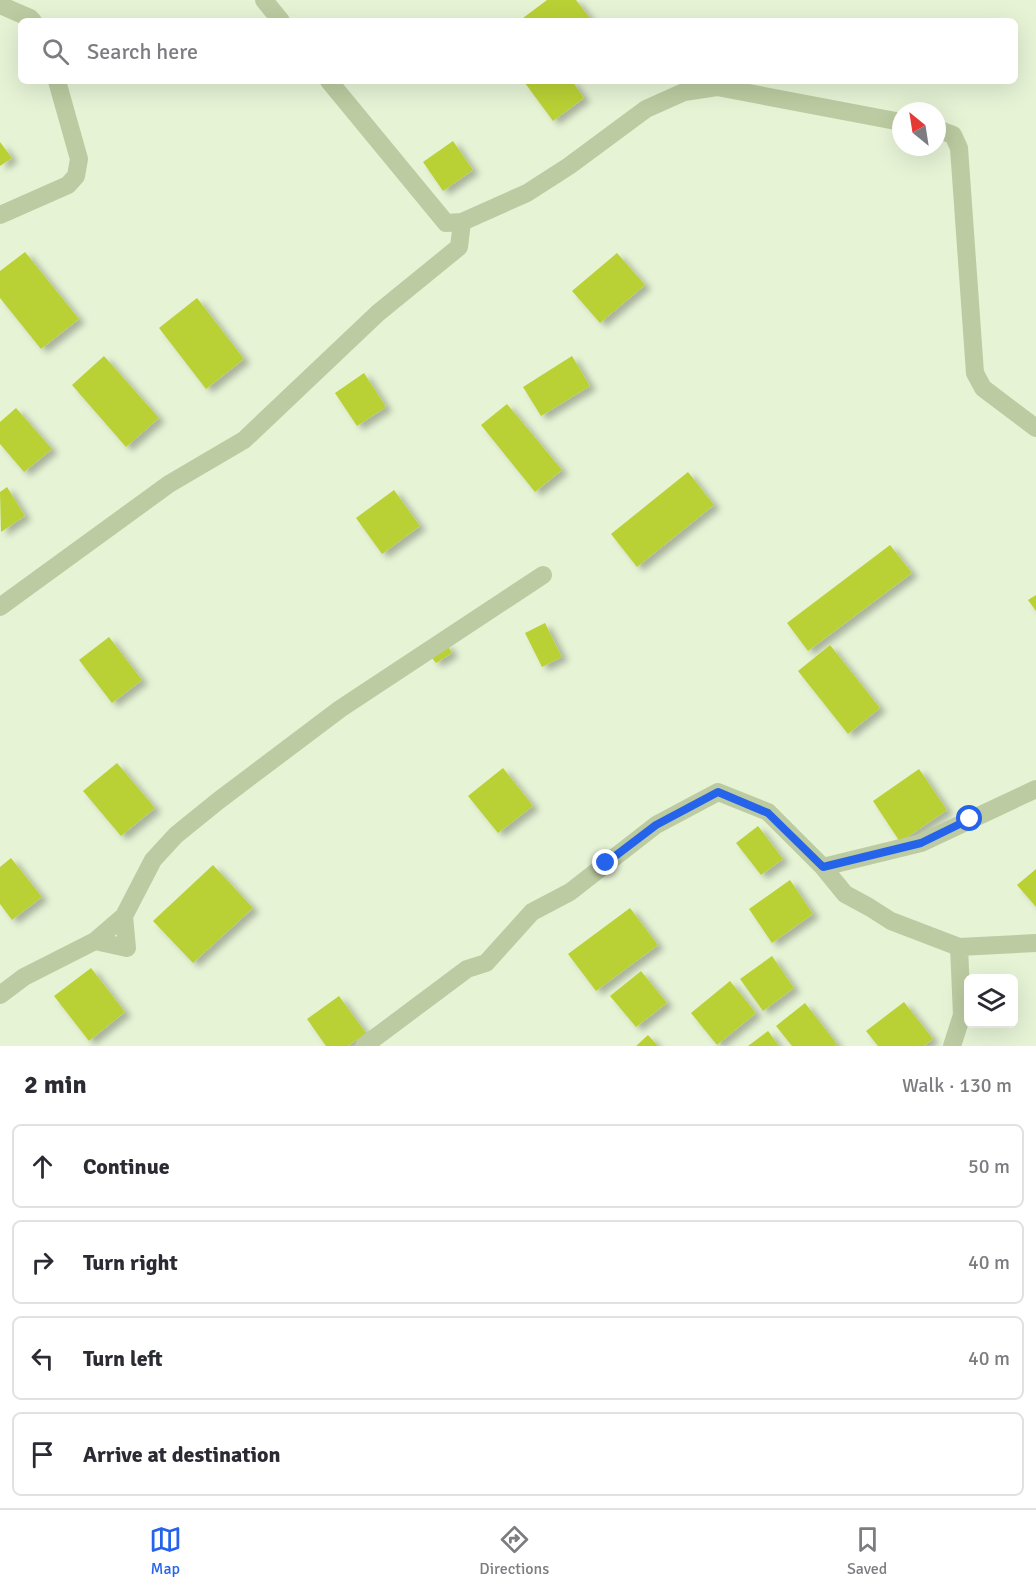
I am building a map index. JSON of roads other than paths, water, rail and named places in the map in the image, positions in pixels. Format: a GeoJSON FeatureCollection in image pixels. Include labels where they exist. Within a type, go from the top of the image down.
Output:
{"type":"FeatureCollection","features":[{"type":"Feature","properties":{"kind":"street"},"geometry":{"type":"LineString","coordinates":[[264,0],[279,18]]}},
{"type":"Feature","properties":{"kind":"street"},"geometry":{"type":"LineString","coordinates":[[0,5],[30,18]]}},
{"type":"Feature","properties":{"kind":"street"},"geometry":{"type":"LineString","coordinates":[[0,215],[68,185],[76,176],[79,159],[58,84]]}},
{"type":"Feature","properties":{"kind":"street"},"geometry":{"type":"LineString","coordinates":[[332,84],[446,223],[462,222],[527,193],[646,109],[684,92],[717,87],[892,120]]}},
{"type":"Feature","properties":{"kind":"street"},"geometry":{"type":"LineString","coordinates":[[946,132],[953,135],[959,148],[975,373],[983,388],[1036,428]]}},
{"type":"Feature","properties":{"kind":"street"},"geometry":{"type":"LineString","coordinates":[[0,607],[169,484],[244,440],[378,313],[459,247],[462,222]]}},
{"type":"Feature","properties":{"kind":"street"},"geometry":{"type":"LineString","coordinates":[[0,995],[24,977],[95,940],[124,916],[153,860],[177,835],[218,801],[340,708],[543,575]]}},
{"type":"Feature","properties":{"kind":"street"},"geometry":{"type":"LineString","coordinates":[[823,867],[921,843],[1036,789]]}},
{"type":"Feature","properties":{"kind":"street"},"geometry":{"type":"LineString","coordinates":[[364,1046],[467,969],[486,963],[532,912],[570,892],[656,825],[718,792],[768,813],[823,867],[845,894],[891,921],[959,947],[1036,943]]}},
{"type":"Feature","properties":{"kind":"street"},"geometry":{"type":"LineString","coordinates":[[95,940],[127,948],[124,916]]}},
{"type":"Feature","properties":{"kind":"street"},"geometry":{"type":"LineString","coordinates":[[952,1046],[962,1015],[959,947]]}}]}
